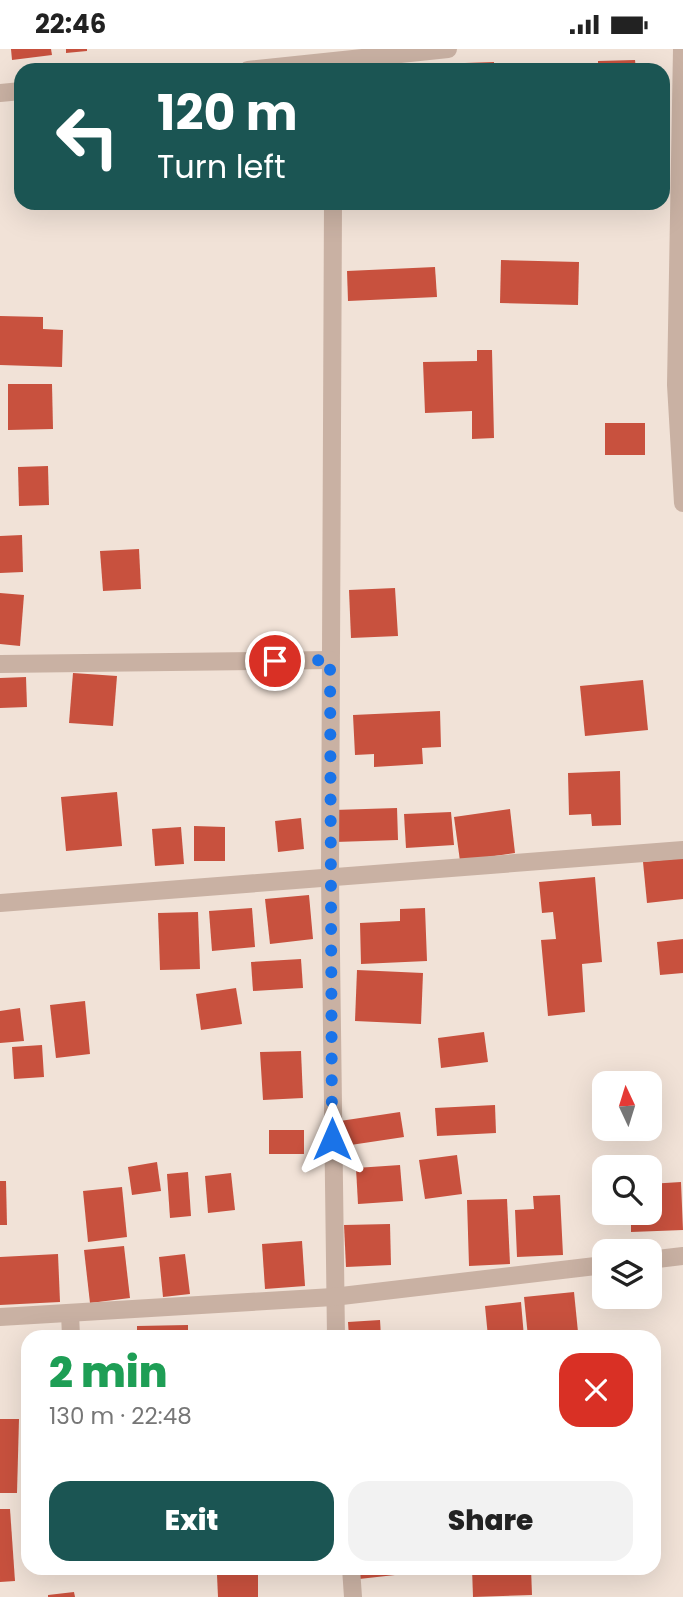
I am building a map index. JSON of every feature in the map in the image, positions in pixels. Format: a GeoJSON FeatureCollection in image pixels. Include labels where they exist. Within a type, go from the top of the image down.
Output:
{"type":"FeatureCollection","features":[{"type":"Feature","properties":{"kind":"street"},"geometry":{"type":"LineString","coordinates":[[307,63],[448,49]]}},
{"type":"Feature","properties":{"kind":"street"},"geometry":{"type":"LineString","coordinates":[[682,49],[676,385],[683,503]]}},
{"type":"Feature","properties":{"kind":"street"},"geometry":{"type":"LineString","coordinates":[[333,210],[334,473],[330,660],[330,876],[335,1330]]}},
{"type":"Feature","properties":{"kind":"street"},"geometry":{"type":"LineString","coordinates":[[0,664],[330,660]]}},
{"type":"Feature","properties":{"kind":"street"},"geometry":{"type":"LineString","coordinates":[[0,903],[683,850]]}},
{"type":"Feature","properties":{"kind":"street"},"geometry":{"type":"LineString","coordinates":[[662,1258],[683,1256]]}},
{"type":"Feature","properties":{"kind":"street"},"geometry":{"type":"LineString","coordinates":[[0,1317],[333,1297],[592,1266]]}},
{"type":"Feature","properties":{"kind":"street"},"geometry":{"type":"LineString","coordinates":[[70,1313],[71,1330]]}},
{"type":"Feature","properties":{"kind":"street"},"geometry":{"type":"LineString","coordinates":[[351,1575],[353,1597]]}},
{"type":"Feature","properties":{"kind":"building"},"geometry":{"type":"Polygon","coordinates":[[[11,49],[51,49],[52,55],[12,60],[11,49]]]}},
{"type":"Feature","properties":{"kind":"building"},"geometry":{"type":"Polygon","coordinates":[[[66,49],[87,49],[87,51],[66,53],[66,49]]]}},
{"type":"Feature","properties":{"kind":"building"},"geometry":{"type":"Polygon","coordinates":[[[635,60],[635,63],[598,63],[635,60]]]}},
{"type":"Feature","properties":{"kind":"building"},"geometry":{"type":"Polygon","coordinates":[[[501,260],[579,262],[578,305],[500,303],[501,260]]]}},
{"type":"Feature","properties":{"kind":"building"},"geometry":{"type":"Polygon","coordinates":[[[435,267],[437,297],[348,301],[347,271],[435,267]]]}},
{"type":"Feature","properties":{"kind":"building"},"geometry":{"type":"Polygon","coordinates":[[[0,316],[43,317],[43,329],[63,330],[62,367],[0,365],[0,316]]]}},
{"type":"Feature","properties":{"kind":"building"},"geometry":{"type":"Polygon","coordinates":[[[477,350],[492,350],[494,438],[472,439],[472,411],[425,413],[423,362],[477,361],[477,350]]]}},
{"type":"Feature","properties":{"kind":"building"},"geometry":{"type":"Polygon","coordinates":[[[8,384],[52,384],[53,429],[8,430],[8,384]]]}},
{"type":"Feature","properties":{"kind":"building"},"geometry":{"type":"Polygon","coordinates":[[[605,423],[645,423],[645,455],[605,455],[605,423]]]}},
{"type":"Feature","properties":{"kind":"building"},"geometry":{"type":"Polygon","coordinates":[[[48,466],[49,505],[19,506],[18,467],[48,466]]]}},
{"type":"Feature","properties":{"kind":"building"},"geometry":{"type":"Polygon","coordinates":[[[22,535],[23,572],[0,573],[0,536],[22,535]]]}},
{"type":"Feature","properties":{"kind":"building"},"geometry":{"type":"Polygon","coordinates":[[[139,549],[141,589],[103,591],[100,551],[139,549]]]}},
{"type":"Feature","properties":{"kind":"building"},"geometry":{"type":"Polygon","coordinates":[[[395,588],[398,636],[351,638],[349,590],[395,588]]]}},
{"type":"Feature","properties":{"kind":"building"},"geometry":{"type":"Polygon","coordinates":[[[0,593],[24,595],[20,646],[0,644],[0,593]]]}},
{"type":"Feature","properties":{"kind":"building"},"geometry":{"type":"Polygon","coordinates":[[[73,673],[117,676],[113,726],[69,723],[73,673]]]}},
{"type":"Feature","properties":{"kind":"building"},"geometry":{"type":"Polygon","coordinates":[[[26,677],[27,707],[0,708],[0,678],[26,677]]]}},
{"type":"Feature","properties":{"kind":"building"},"geometry":{"type":"Polygon","coordinates":[[[643,680],[648,730],[585,736],[580,686],[643,680]]]}},
{"type":"Feature","properties":{"kind":"building"},"geometry":{"type":"Polygon","coordinates":[[[440,711],[441,747],[422,748],[423,764],[374,767],[374,754],[355,755],[353,715],[440,711]]]}},
{"type":"Feature","properties":{"kind":"building"},"geometry":{"type":"Polygon","coordinates":[[[620,771],[621,825],[592,826],[591,814],[569,815],[568,773],[620,771]]]}},
{"type":"Feature","properties":{"kind":"building"},"geometry":{"type":"Polygon","coordinates":[[[117,792],[122,846],[66,851],[61,797],[117,792]]]}},
{"type":"Feature","properties":{"kind":"building"},"geometry":{"type":"Polygon","coordinates":[[[397,808],[398,840],[335,842],[334,810],[397,808]]]}},
{"type":"Feature","properties":{"kind":"building"},"geometry":{"type":"Polygon","coordinates":[[[510,809],[515,853],[460,861],[454,817],[510,809]]]}},
{"type":"Feature","properties":{"kind":"building"},"geometry":{"type":"Polygon","coordinates":[[[451,812],[454,845],[406,848],[404,814],[451,812]]]}},
{"type":"Feature","properties":{"kind":"building"},"geometry":{"type":"Polygon","coordinates":[[[301,818],[304,849],[278,852],[275,821],[301,818]]]}},
{"type":"Feature","properties":{"kind":"building"},"geometry":{"type":"Polygon","coordinates":[[[194,826],[225,827],[225,861],[194,861],[194,826]]]}},
{"type":"Feature","properties":{"kind":"building"},"geometry":{"type":"Polygon","coordinates":[[[181,827],[184,864],[155,866],[152,829],[181,827]]]}},
{"type":"Feature","properties":{"kind":"building"},"geometry":{"type":"Polygon","coordinates":[[[683,858],[683,899],[647,903],[643,862],[683,858]]]}},
{"type":"Feature","properties":{"kind":"building"},"geometry":{"type":"Polygon","coordinates":[[[595,877],[602,962],[582,964],[585,1012],[548,1016],[541,940],[556,939],[553,912],[542,913],[539,882],[595,877]]]}},
{"type":"Feature","properties":{"kind":"building"},"geometry":{"type":"Polygon","coordinates":[[[309,895],[313,939],[270,944],[265,899],[309,895]]]}},
{"type":"Feature","properties":{"kind":"building"},"geometry":{"type":"Polygon","coordinates":[[[252,908],[255,947],[212,951],[209,911],[252,908]]]}},
{"type":"Feature","properties":{"kind":"building"},"geometry":{"type":"Polygon","coordinates":[[[425,908],[427,961],[361,964],[360,923],[400,921],[400,909],[425,908]]]}},
{"type":"Feature","properties":{"kind":"building"},"geometry":{"type":"Polygon","coordinates":[[[198,912],[200,969],[160,970],[158,913],[198,912]]]}},
{"type":"Feature","properties":{"kind":"building"},"geometry":{"type":"Polygon","coordinates":[[[683,939],[683,973],[660,975],[657,942],[683,939]]]}},
{"type":"Feature","properties":{"kind":"building"},"geometry":{"type":"Polygon","coordinates":[[[301,959],[303,988],[253,991],[251,962],[301,959]]]}},
{"type":"Feature","properties":{"kind":"building"},"geometry":{"type":"Polygon","coordinates":[[[357,970],[423,973],[421,1024],[355,1021],[357,970]]]}},
{"type":"Feature","properties":{"kind":"building"},"geometry":{"type":"Polygon","coordinates":[[[236,988],[242,1024],[201,1030],[196,994],[236,988]]]}},
{"type":"Feature","properties":{"kind":"building"},"geometry":{"type":"Polygon","coordinates":[[[85,1001],[90,1054],[56,1058],[50,1005],[85,1001]]]}},
{"type":"Feature","properties":{"kind":"building"},"geometry":{"type":"Polygon","coordinates":[[[20,1008],[24,1041],[0,1043],[0,1011],[20,1008]]]}},
{"type":"Feature","properties":{"kind":"building"},"geometry":{"type":"Polygon","coordinates":[[[484,1032],[488,1062],[441,1068],[438,1038],[484,1032]]]}},
{"type":"Feature","properties":{"kind":"building"},"geometry":{"type":"Polygon","coordinates":[[[42,1045],[44,1077],[14,1079],[12,1047],[42,1045]]]}},
{"type":"Feature","properties":{"kind":"building"},"geometry":{"type":"Polygon","coordinates":[[[301,1051],[303,1098],[263,1100],[260,1052],[301,1051]]]}},
{"type":"Feature","properties":{"kind":"building"},"geometry":{"type":"Polygon","coordinates":[[[495,1105],[496,1133],[437,1136],[435,1108],[495,1105]]]}},
{"type":"Feature","properties":{"kind":"building"},"geometry":{"type":"Polygon","coordinates":[[[400,1112],[404,1137],[344,1146],[340,1121],[400,1112]]]}},
{"type":"Feature","properties":{"kind":"building"},"geometry":{"type":"Polygon","coordinates":[[[269,1130],[304,1130],[304,1154],[269,1154],[269,1130]]]}},
{"type":"Feature","properties":{"kind":"building"},"geometry":{"type":"Polygon","coordinates":[[[457,1155],[462,1194],[425,1199],[419,1160],[457,1155]]]}},
{"type":"Feature","properties":{"kind":"building"},"geometry":{"type":"Polygon","coordinates":[[[157,1162],[161,1191],[132,1195],[128,1167],[157,1162]]]}},
{"type":"Feature","properties":{"kind":"building"},"geometry":{"type":"Polygon","coordinates":[[[400,1165],[403,1201],[358,1204],[356,1168],[400,1165]]]}},
{"type":"Feature","properties":{"kind":"building"},"geometry":{"type":"Polygon","coordinates":[[[188,1172],[191,1216],[170,1218],[167,1174],[188,1172]]]}},
{"type":"Feature","properties":{"kind":"building"},"geometry":{"type":"Polygon","coordinates":[[[231,1173],[235,1210],[208,1213],[205,1176],[231,1173]]]}},
{"type":"Feature","properties":{"kind":"building"},"geometry":{"type":"Polygon","coordinates":[[[0,1181],[6,1181],[7,1225],[0,1225],[0,1181]]]}},
{"type":"Feature","properties":{"kind":"building"},"geometry":{"type":"Polygon","coordinates":[[[681,1182],[683,1230],[631,1232],[631,1225],[662,1225],[662,1183],[681,1182]]]}},
{"type":"Feature","properties":{"kind":"building"},"geometry":{"type":"Polygon","coordinates":[[[122,1187],[127,1237],[88,1242],[83,1191],[122,1187]]]}},
{"type":"Feature","properties":{"kind":"building"},"geometry":{"type":"Polygon","coordinates":[[[560,1195],[563,1255],[517,1257],[515,1210],[534,1209],[533,1196],[560,1195]]]}},
{"type":"Feature","properties":{"kind":"building"},"geometry":{"type":"Polygon","coordinates":[[[507,1199],[510,1264],[469,1266],[467,1200],[507,1199]]]}},
{"type":"Feature","properties":{"kind":"building"},"geometry":{"type":"Polygon","coordinates":[[[390,1224],[391,1265],[346,1267],[344,1225],[390,1224]]]}},
{"type":"Feature","properties":{"kind":"building"},"geometry":{"type":"Polygon","coordinates":[[[302,1241],[305,1286],[265,1289],[262,1244],[302,1241]]]}},
{"type":"Feature","properties":{"kind":"building"},"geometry":{"type":"Polygon","coordinates":[[[124,1246],[130,1298],[90,1303],[84,1250],[124,1246]]]}},
{"type":"Feature","properties":{"kind":"building"},"geometry":{"type":"Polygon","coordinates":[[[58,1254],[60,1302],[0,1305],[0,1257],[58,1254]]]}},
{"type":"Feature","properties":{"kind":"building"},"geometry":{"type":"Polygon","coordinates":[[[185,1254],[190,1294],[163,1297],[159,1257],[185,1254]]]}},
{"type":"Feature","properties":{"kind":"building"},"geometry":{"type":"Polygon","coordinates":[[[574,1292],[578,1330],[527,1330],[524,1297],[574,1292]]]}},
{"type":"Feature","properties":{"kind":"building"},"geometry":{"type":"Polygon","coordinates":[[[521,1302],[523,1330],[487,1330],[485,1306],[521,1302]]]}},
{"type":"Feature","properties":{"kind":"building"},"geometry":{"type":"Polygon","coordinates":[[[380,1320],[381,1330],[349,1330],[348,1322],[380,1320]]]}},
{"type":"Feature","properties":{"kind":"building"},"geometry":{"type":"Polygon","coordinates":[[[188,1325],[188,1330],[137,1330],[137,1326],[188,1325]]]}},
{"type":"Feature","properties":{"kind":"building"},"geometry":{"type":"Polygon","coordinates":[[[0,1419],[19,1419],[17,1493],[0,1493],[0,1419]]]}},
{"type":"Feature","properties":{"kind":"building"},"geometry":{"type":"Polygon","coordinates":[[[0,1509],[10,1509],[15,1581],[0,1582],[0,1509]]]}},
{"type":"Feature","properties":{"kind":"building"},"geometry":{"type":"Polygon","coordinates":[[[217,1575],[258,1575],[258,1597],[218,1597],[217,1575]]]}},
{"type":"Feature","properties":{"kind":"building"},"geometry":{"type":"Polygon","coordinates":[[[359,1575],[395,1575],[359,1579],[359,1575]]]}},
{"type":"Feature","properties":{"kind":"building"},"geometry":{"type":"Polygon","coordinates":[[[472,1575],[531,1575],[532,1595],[473,1597],[472,1575]]]}},
{"type":"Feature","properties":{"kind":"building"},"geometry":{"type":"Polygon","coordinates":[[[74,1592],[75,1597],[48,1597],[48,1595],[74,1592]]]}},
{"type":"Feature","properties":{"kind":"route"},"geometry":{"type":"LineString","coordinates":[[275,661],[330,660],[332,1139]]}}]}
